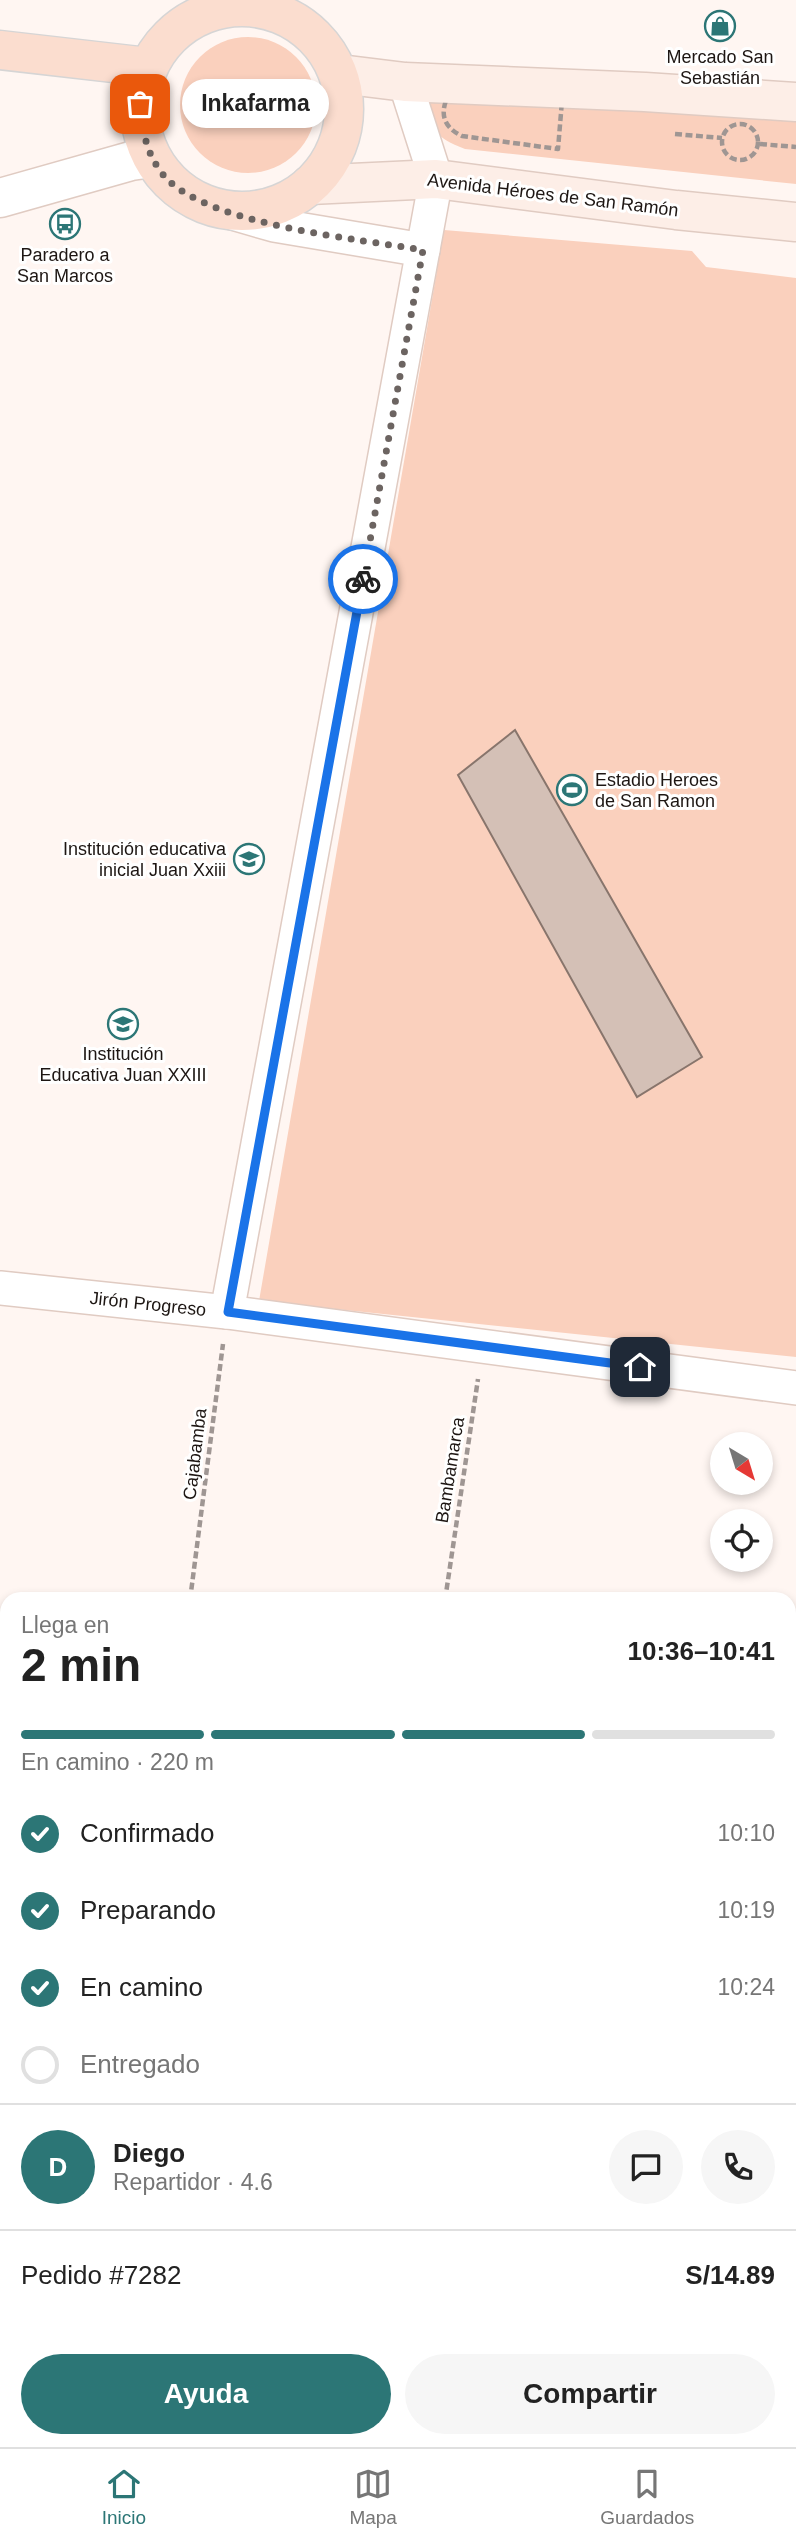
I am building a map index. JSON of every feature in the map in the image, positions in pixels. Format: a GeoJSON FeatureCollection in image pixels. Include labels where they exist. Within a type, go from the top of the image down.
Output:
{"type":"FeatureCollection","features":[{"type":"Feature","properties":{"kind":"main road"},"geometry":{"type":"LineString","coordinates":[[226,4],[265,9],[298,22],[325,46],[340,74],[346,105],[342,137],[328,166],[310,185],[277,204],[240,211],[205,205],[183,193],[166,178],[152,158],[142,132],[140,104],[148,67],[161,48],[178,30],[226,4]]}},
{"type":"Feature","properties":{"kind":"main road"},"geometry":{"type":"LineString","coordinates":[[0,50],[148,67]]}},
{"type":"Feature","properties":{"kind":"main road"},"geometry":{"type":"LineString","coordinates":[[340,74],[405,82],[645,92],[796,102]]}},
{"type":"Feature","properties":{"kind":"main road","name":"Avenida Héroes de San Ramón"},"geometry":{"type":"LineString","coordinates":[[310,185],[436,179],[676,210],[796,222]]}},
{"type":"Feature","properties":{"kind":"street"},"geometry":{"type":"LineString","coordinates":[[228,1312],[436,179],[405,82]]}},
{"type":"Feature","properties":{"kind":"street"},"geometry":{"type":"LineString","coordinates":[[0,198],[131,161],[152,158]]}},
{"type":"Feature","properties":{"kind":"street"},"geometry":{"type":"LineString","coordinates":[[205,205],[274,225],[423,250]]}},
{"type":"Feature","properties":{"kind":"street","name":"Jirón Progreso"},"geometry":{"type":"LineString","coordinates":[[0,1288],[228,1312],[796,1388]]}},
{"type":"Feature","properties":{"kind":"path"},"geometry":{"type":"LineString","coordinates":[[738,124],[749,125],[757,133],[760,144],[749,159],[740,161],[726,154],[722,138],[728,129],[738,124]]}},
{"type":"Feature","properties":{"kind":"path"},"geometry":{"type":"LineString","coordinates":[[760,144],[796,147]]}},
{"type":"Feature","properties":{"kind":"path","name":"Cajabamba"},"geometry":{"type":"LineString","coordinates":[[191,1592],[228,1312]]}},
{"type":"Feature","properties":{"kind":"path","name":"Bambamarca"},"geometry":{"type":"LineString","coordinates":[[446,1592],[484,1345]]}},
{"type":"Feature","properties":{"kind":"shaded area"},"geometry":{"type":"Polygon","coordinates":[[[248,37],[274,42],[296,57],[311,79],[316,105],[311,131],[296,153],[274,168],[248,173],[222,168],[200,153],[185,131],[180,105],[185,79],[200,57],[222,42],[248,37]]]}},
{"type":"Feature","properties":{"kind":"shaded area"},"geometry":{"type":"Polygon","coordinates":[[[427,101],[796,109],[796,184],[465,149],[447,141],[437,132],[427,101]]]}},
{"type":"Feature","properties":{"kind":"shaded area","name":"Estadio Heroes de San Ramon"},"geometry":{"type":"Polygon","coordinates":[[[444,230],[692,251],[706,267],[796,278],[796,1357],[259,1301],[444,230]]]}},
{"type":"Feature","properties":{"kind":"building"},"geometry":{"type":"Polygon","coordinates":[[[515,730],[702,1057],[637,1097],[458,775],[515,730]]]}},
{"type":"Feature","properties":{"kind":"way so far"},"geometry":{"type":"LineString","coordinates":[[140,104],[142,132],[152,158],[166,178],[183,193],[205,205],[274,225],[423,250],[363,579]]}},
{"type":"Feature","properties":{"kind":"place","name":"Mercado San Sebastián"},"geometry":{"type":"Point","coordinates":[720,26]}},
{"type":"Feature","properties":{"kind":"place","name":"Inkafarma"},"geometry":{"type":"Point","coordinates":[140,104]}},
{"type":"Feature","properties":{"kind":"place","name":"Paradero a San Marcos"},"geometry":{"type":"Point","coordinates":[65,224]}},
{"type":"Feature","properties":{"kind":"place","name":"Estadio Heroes de San Ramon"},"geometry":{"type":"Point","coordinates":[572,790]}},
{"type":"Feature","properties":{"kind":"place","name":"Institución educativa inicial Juan Xxiii"},"geometry":{"type":"Point","coordinates":[249,859]}},
{"type":"Feature","properties":{"kind":"place","name":"Institución Educativa Juan XXIII"},"geometry":{"type":"Point","coordinates":[123,1024]}},
{"type":"Feature","properties":{"kind":"route"},"geometry":{"type":"LineString","coordinates":[[363,579],[228,1312],[640,1367]]}}]}
